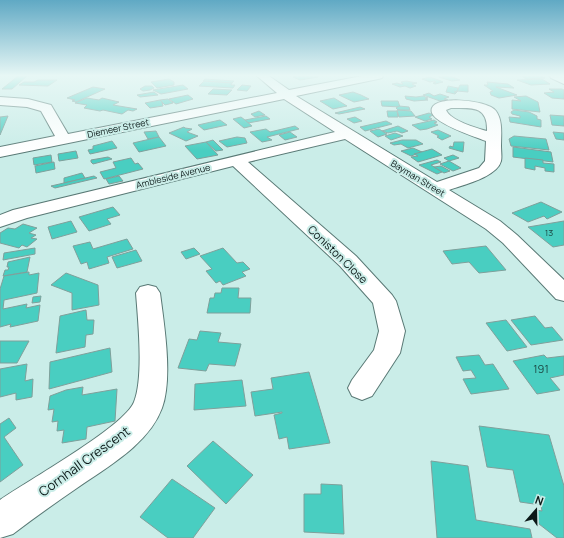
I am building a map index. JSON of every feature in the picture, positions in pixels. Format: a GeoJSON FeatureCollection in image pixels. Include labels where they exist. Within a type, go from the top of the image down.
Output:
{"type":"FeatureCollection","features":[{"type":"Feature","properties":{"kind":"street"},"geometry":{"type":"LineString","coordinates":[[1,101],[28,103],[46,108],[64,139]]}},
{"type":"Feature","properties":{"kind":"street","name":"Diemeer Street"},"geometry":{"type":"LineString","coordinates":[[0,152],[251,101]]}},
{"type":"Feature","properties":{"kind":"street","name":"Bayman Street"},"geometry":{"type":"LineString","coordinates":[[297,101],[493,225],[510,239],[564,293]]}},
{"type":"Feature","properties":{"kind":"street","name":"Ambleside Avenue"},"geometry":{"type":"LineString","coordinates":[[0,221],[20,214],[347,134]]}},
{"type":"Feature","properties":{"kind":"street"},"geometry":{"type":"LineString","coordinates":[[435,189],[485,171],[493,162],[493,138]]}},
{"type":"Feature","properties":{"kind":"street","name":"Coniston Close"},"geometry":{"type":"LineString","coordinates":[[236,160],[348,261],[384,302],[392,331],[387,352],[362,388]]}},
{"type":"Feature","properties":{"kind":"street","name":"Cornhall Crescent"},"geometry":{"type":"LineString","coordinates":[[0,521],[105,449],[141,418],[150,397],[152,368],[152,319],[148,293]]}},
{"type":"Feature","properties":{"kind":"building"},"geometry":{"type":"Polygon","coordinates":[[[80,101],[115,101],[119,102],[113,105],[137,109],[133,111],[128,110],[122,114],[84,108],[87,105],[75,103],[80,101]]]}},
{"type":"Feature","properties":{"kind":"building"},"geometry":{"type":"Polygon","coordinates":[[[161,101],[171,101],[173,103],[165,105],[161,101]]]}},
{"type":"Feature","properties":{"kind":"building"},"geometry":{"type":"Polygon","coordinates":[[[161,101],[163,106],[150,108],[145,103],[161,101]]]}},
{"type":"Feature","properties":{"kind":"building"},"geometry":{"type":"Polygon","coordinates":[[[172,101],[186,101],[176,104],[172,101]]]}},
{"type":"Feature","properties":{"kind":"building"},"geometry":{"type":"Polygon","coordinates":[[[320,101],[339,101],[347,106],[333,109],[320,101]]]}},
{"type":"Feature","properties":{"kind":"building"},"geometry":{"type":"Polygon","coordinates":[[[381,101],[398,101],[400,107],[382,106],[381,101]]]}},
{"type":"Feature","properties":{"kind":"building"},"geometry":{"type":"Polygon","coordinates":[[[512,101],[536,101],[538,102],[540,112],[512,109],[512,101]]]}},
{"type":"Feature","properties":{"kind":"building"},"geometry":{"type":"Polygon","coordinates":[[[399,106],[409,107],[410,110],[398,110],[396,108],[399,106]]]}},
{"type":"Feature","properties":{"kind":"building"},"geometry":{"type":"Polygon","coordinates":[[[360,107],[365,109],[339,114],[335,113],[360,107]]]}},
{"type":"Feature","properties":{"kind":"building"},"geometry":{"type":"Polygon","coordinates":[[[397,110],[411,111],[415,116],[399,117],[397,110]]]}},
{"type":"Feature","properties":{"kind":"building"},"geometry":{"type":"Polygon","coordinates":[[[514,110],[529,112],[537,116],[537,119],[541,120],[541,127],[510,122],[509,117],[520,118],[520,116],[512,114],[511,112],[514,110]]]}},
{"type":"Feature","properties":{"kind":"building"},"geometry":{"type":"Polygon","coordinates":[[[259,111],[265,115],[255,117],[251,114],[259,111]]]}},
{"type":"Feature","properties":{"kind":"building"},"geometry":{"type":"Polygon","coordinates":[[[387,111],[397,111],[398,117],[388,117],[387,111]]]}},
{"type":"Feature","properties":{"kind":"building"},"geometry":{"type":"Polygon","coordinates":[[[429,113],[433,115],[429,117],[432,119],[425,121],[415,117],[429,113]]]}},
{"type":"Feature","properties":{"kind":"building"},"geometry":{"type":"Polygon","coordinates":[[[550,115],[564,116],[564,126],[552,125],[550,115]]]}},
{"type":"Feature","properties":{"kind":"building"},"geometry":{"type":"Polygon","coordinates":[[[8,116],[0,135],[0,117],[8,116]]]}},
{"type":"Feature","properties":{"kind":"building"},"geometry":{"type":"Polygon","coordinates":[[[266,116],[270,119],[248,123],[245,120],[266,116]]]}},
{"type":"Feature","properties":{"kind":"building"},"geometry":{"type":"Polygon","coordinates":[[[241,117],[252,126],[244,128],[233,119],[241,117]]]}},
{"type":"Feature","properties":{"kind":"building"},"geometry":{"type":"Polygon","coordinates":[[[355,117],[362,121],[354,123],[347,119],[355,117]]]}},
{"type":"Feature","properties":{"kind":"building"},"geometry":{"type":"Polygon","coordinates":[[[220,120],[227,125],[204,130],[198,125],[220,120]]]}},
{"type":"Feature","properties":{"kind":"building"},"geometry":{"type":"Polygon","coordinates":[[[434,120],[437,122],[434,123],[438,125],[427,129],[420,130],[412,125],[434,120]]]}},
{"type":"Feature","properties":{"kind":"building"},"geometry":{"type":"Polygon","coordinates":[[[386,121],[392,124],[365,131],[360,127],[386,121]]]}},
{"type":"Feature","properties":{"kind":"building"},"geometry":{"type":"Polygon","coordinates":[[[295,126],[299,129],[267,137],[272,140],[262,142],[250,132],[266,129],[270,132],[295,126]]]}},
{"type":"Feature","properties":{"kind":"building"},"geometry":{"type":"Polygon","coordinates":[[[398,126],[408,131],[402,133],[397,131],[388,133],[382,131],[398,126]]]}},
{"type":"Feature","properties":{"kind":"building"},"geometry":{"type":"Polygon","coordinates":[[[184,127],[192,129],[187,132],[198,136],[186,141],[169,133],[184,127]]]}},
{"type":"Feature","properties":{"kind":"building"},"geometry":{"type":"Polygon","coordinates":[[[379,129],[387,134],[378,137],[370,131],[379,129]]]}},
{"type":"Feature","properties":{"kind":"building"},"geometry":{"type":"Polygon","coordinates":[[[438,130],[451,136],[442,140],[437,137],[439,136],[431,132],[438,130]]]}},
{"type":"Feature","properties":{"kind":"building"},"geometry":{"type":"Polygon","coordinates":[[[156,131],[159,137],[148,139],[144,132],[156,131]]]}},
{"type":"Feature","properties":{"kind":"building"},"geometry":{"type":"Polygon","coordinates":[[[290,132],[297,137],[285,140],[279,135],[290,132]]]}},
{"type":"Feature","properties":{"kind":"building"},"geometry":{"type":"Polygon","coordinates":[[[553,132],[564,133],[564,140],[556,139],[553,132]]]}},
{"type":"Feature","properties":{"kind":"building"},"geometry":{"type":"Polygon","coordinates":[[[395,133],[403,136],[391,140],[385,136],[395,133]]]}},
{"type":"Feature","properties":{"kind":"building"},"geometry":{"type":"Polygon","coordinates":[[[514,136],[546,139],[549,150],[511,146],[509,139],[514,136]]]}},
{"type":"Feature","properties":{"kind":"building"},"geometry":{"type":"Polygon","coordinates":[[[159,137],[166,146],[139,152],[133,143],[159,137]]]}},
{"type":"Feature","properties":{"kind":"building"},"geometry":{"type":"Polygon","coordinates":[[[237,137],[245,138],[247,143],[227,147],[219,141],[237,137]]]}},
{"type":"Feature","properties":{"kind":"building"},"geometry":{"type":"Polygon","coordinates":[[[213,140],[223,150],[216,151],[206,142],[213,140]]]}},
{"type":"Feature","properties":{"kind":"building"},"geometry":{"type":"Polygon","coordinates":[[[402,140],[416,140],[423,144],[408,148],[401,144],[394,145],[390,143],[402,140]]]}},
{"type":"Feature","properties":{"kind":"building"},"geometry":{"type":"Polygon","coordinates":[[[112,141],[117,148],[90,154],[88,150],[93,149],[93,146],[112,141]]]}},
{"type":"Feature","properties":{"kind":"building"},"geometry":{"type":"Polygon","coordinates":[[[206,142],[218,155],[197,159],[185,146],[206,142]]]}},
{"type":"Feature","properties":{"kind":"building"},"geometry":{"type":"Polygon","coordinates":[[[454,142],[464,142],[463,152],[449,148],[450,146],[453,147],[454,142]]]}},
{"type":"Feature","properties":{"kind":"building"},"geometry":{"type":"Polygon","coordinates":[[[513,147],[551,152],[553,162],[513,157],[513,147]]]}},
{"type":"Feature","properties":{"kind":"building"},"geometry":{"type":"Polygon","coordinates":[[[413,148],[422,152],[411,156],[401,151],[413,148]]]}},
{"type":"Feature","properties":{"kind":"building"},"geometry":{"type":"Polygon","coordinates":[[[432,149],[442,155],[418,162],[411,157],[418,156],[414,154],[432,149]]]}},
{"type":"Feature","properties":{"kind":"building"},"geometry":{"type":"Polygon","coordinates":[[[76,151],[78,158],[59,161],[58,154],[76,151]]]}},
{"type":"Feature","properties":{"kind":"building"},"geometry":{"type":"Polygon","coordinates":[[[51,155],[52,162],[34,165],[33,158],[51,155]]]}},
{"type":"Feature","properties":{"kind":"building"},"geometry":{"type":"Polygon","coordinates":[[[453,155],[459,158],[449,161],[444,158],[453,155]]]}},
{"type":"Feature","properties":{"kind":"building"},"geometry":{"type":"Polygon","coordinates":[[[108,157],[112,159],[93,164],[91,162],[91,160],[108,157]]]}},
{"type":"Feature","properties":{"kind":"building"},"geometry":{"type":"Polygon","coordinates":[[[131,158],[135,164],[138,163],[143,169],[104,179],[100,172],[116,168],[113,162],[131,158]]]}},
{"type":"Feature","properties":{"kind":"building"},"geometry":{"type":"Polygon","coordinates":[[[525,158],[543,160],[543,163],[554,164],[554,172],[545,171],[545,168],[535,166],[535,170],[525,168],[525,158]]]}},
{"type":"Feature","properties":{"kind":"building"},"geometry":{"type":"Polygon","coordinates":[[[437,160],[441,162],[431,165],[442,172],[437,174],[419,165],[437,160]]]}},
{"type":"Feature","properties":{"kind":"building"},"geometry":{"type":"Polygon","coordinates":[[[449,161],[461,168],[453,171],[440,164],[449,161]]]}},
{"type":"Feature","properties":{"kind":"building"},"geometry":{"type":"Polygon","coordinates":[[[54,162],[55,169],[36,173],[35,166],[54,162]]]}},
{"type":"Feature","properties":{"kind":"building"},"geometry":{"type":"Polygon","coordinates":[[[441,166],[450,171],[444,173],[434,167],[441,166]]]}},
{"type":"Feature","properties":{"kind":"building"},"geometry":{"type":"Polygon","coordinates":[[[82,173],[85,178],[64,183],[64,178],[82,173]]]}},
{"type":"Feature","properties":{"kind":"building"},"geometry":{"type":"Polygon","coordinates":[[[94,176],[97,178],[55,188],[51,186],[94,176]]]}},
{"type":"Feature","properties":{"kind":"building"},"geometry":{"type":"Polygon","coordinates":[[[119,176],[123,181],[109,184],[106,179],[119,176]]]}},
{"type":"Feature","properties":{"kind":"building"},"geometry":{"type":"Polygon","coordinates":[[[541,202],[562,212],[547,219],[544,216],[528,222],[512,213],[541,202]]]}},
{"type":"Feature","properties":{"kind":"building"},"geometry":{"type":"Polygon","coordinates":[[[113,207],[120,215],[107,219],[111,224],[89,231],[79,217],[113,207]]]}},
{"type":"Feature","properties":{"kind":"building"},"geometry":{"type":"Polygon","coordinates":[[[71,221],[77,232],[52,239],[48,227],[71,221]]]}},
{"type":"Feature","properties":{"kind":"building"},"geometry":{"type":"Polygon","coordinates":[[[564,221],[564,245],[553,247],[528,227],[564,221]]]}},
{"type":"Feature","properties":{"kind":"building"},"geometry":{"type":"Polygon","coordinates":[[[23,224],[37,228],[29,233],[36,235],[31,238],[37,239],[27,247],[22,245],[19,248],[0,243],[0,233],[8,228],[15,229],[23,224]]]}},
{"type":"Feature","properties":{"kind":"building"},"geometry":{"type":"Polygon","coordinates":[[[127,239],[133,249],[107,257],[109,263],[89,269],[87,262],[81,264],[73,246],[90,242],[93,249],[127,239]]]}},
{"type":"Feature","properties":{"kind":"building"},"geometry":{"type":"Polygon","coordinates":[[[486,246],[506,270],[479,273],[469,262],[452,264],[443,251],[486,246]]]}},
{"type":"Feature","properties":{"kind":"building"},"geometry":{"type":"Polygon","coordinates":[[[35,248],[35,254],[3,260],[4,253],[35,248]]]}},
{"type":"Feature","properties":{"kind":"building"},"geometry":{"type":"Polygon","coordinates":[[[194,248],[200,254],[186,259],[181,252],[194,248]]]}},
{"type":"Feature","properties":{"kind":"building"},"geometry":{"type":"Polygon","coordinates":[[[223,248],[237,263],[243,262],[250,269],[242,272],[246,276],[223,285],[220,281],[216,283],[206,271],[212,269],[200,256],[223,248]]]}},
{"type":"Feature","properties":{"kind":"building"},"geometry":{"type":"Polygon","coordinates":[[[136,250],[142,261],[117,268],[112,257],[136,250]]]}},
{"type":"Feature","properties":{"kind":"building"},"geometry":{"type":"Polygon","coordinates":[[[30,257],[27,272],[3,276],[5,270],[8,270],[8,262],[30,257]]]}},
{"type":"Feature","properties":{"kind":"building"},"geometry":{"type":"Polygon","coordinates":[[[29,272],[29,275],[39,273],[37,293],[4,300],[3,309],[27,304],[26,308],[40,305],[38,321],[10,327],[11,324],[0,327],[0,289],[4,276],[29,272]]]}},
{"type":"Feature","properties":{"kind":"building"},"geometry":{"type":"Polygon","coordinates":[[[66,273],[98,285],[99,305],[72,310],[72,293],[51,285],[66,273]]]}},
{"type":"Feature","properties":{"kind":"building"},"geometry":{"type":"Polygon","coordinates":[[[222,288],[239,288],[238,298],[251,298],[250,313],[207,313],[210,298],[214,298],[215,293],[221,293],[222,288]]]}},
{"type":"Feature","properties":{"kind":"building"},"geometry":{"type":"Polygon","coordinates":[[[41,296],[40,302],[32,303],[33,297],[41,296]]]}},
{"type":"Feature","properties":{"kind":"building"},"geometry":{"type":"Polygon","coordinates":[[[86,310],[87,320],[94,320],[93,334],[86,335],[85,347],[56,353],[60,316],[86,310]]]}},
{"type":"Feature","properties":{"kind":"building"},"geometry":{"type":"Polygon","coordinates":[[[535,316],[545,328],[552,327],[563,340],[531,345],[511,320],[535,316]]]}},
{"type":"Feature","properties":{"kind":"building"},"geometry":{"type":"Polygon","coordinates":[[[506,320],[527,347],[507,351],[486,323],[506,320]]]}},
{"type":"Feature","properties":{"kind":"building"},"geometry":{"type":"Polygon","coordinates":[[[200,331],[221,333],[218,342],[241,344],[235,366],[209,364],[206,371],[178,368],[189,339],[197,340],[200,331]]]}},
{"type":"Feature","properties":{"kind":"building"},"geometry":{"type":"Polygon","coordinates":[[[0,341],[29,341],[17,363],[0,363],[0,341]]]}},
{"type":"Feature","properties":{"kind":"building"},"geometry":{"type":"Polygon","coordinates":[[[110,348],[112,372],[49,389],[50,362],[110,348]]]}},
{"type":"Feature","properties":{"kind":"building"},"geometry":{"type":"Polygon","coordinates":[[[479,355],[485,365],[493,364],[509,389],[471,394],[463,379],[476,378],[471,370],[463,371],[456,357],[479,355]]]}},
{"type":"Feature","properties":{"kind":"building"},"geometry":{"type":"Polygon","coordinates":[[[544,355],[547,358],[564,356],[564,375],[550,378],[560,390],[537,394],[513,361],[544,355]]]}},
{"type":"Feature","properties":{"kind":"building"},"geometry":{"type":"Polygon","coordinates":[[[27,364],[25,381],[33,379],[32,397],[16,400],[16,393],[0,397],[0,369],[27,364]]]}},
{"type":"Feature","properties":{"kind":"building"},"geometry":{"type":"Polygon","coordinates":[[[309,372],[330,443],[289,449],[287,437],[279,439],[274,415],[282,412],[255,416],[251,392],[273,389],[271,378],[309,372]]]}},
{"type":"Feature","properties":{"kind":"building"},"geometry":{"type":"Polygon","coordinates":[[[242,380],[246,406],[194,410],[195,384],[242,380]]]}},
{"type":"Feature","properties":{"kind":"building"},"geometry":{"type":"Polygon","coordinates":[[[83,387],[82,395],[117,389],[115,421],[87,427],[86,439],[62,443],[64,430],[57,431],[58,421],[52,422],[54,409],[48,410],[50,396],[66,390],[83,387]]]}},
{"type":"Feature","properties":{"kind":"building"},"geometry":{"type":"Polygon","coordinates":[[[9,418],[16,428],[4,437],[23,465],[0,482],[0,424],[9,418]]]}},
{"type":"Feature","properties":{"kind":"building"},"geometry":{"type":"Polygon","coordinates":[[[479,426],[549,435],[564,486],[564,538],[557,538],[539,524],[536,510],[542,511],[541,505],[520,502],[513,470],[487,467],[479,426]]]}},
{"type":"Feature","properties":{"kind":"building"},"geometry":{"type":"Polygon","coordinates":[[[213,441],[253,475],[226,504],[187,466],[213,441]]]}},
{"type":"Feature","properties":{"kind":"building"},"geometry":{"type":"Polygon","coordinates":[[[431,461],[468,466],[476,520],[530,529],[532,538],[437,538],[431,461]]]}},
{"type":"Feature","properties":{"kind":"building"},"geometry":{"type":"Polygon","coordinates":[[[172,479],[215,508],[193,538],[168,538],[140,517],[172,479]]]}},
{"type":"Feature","properties":{"kind":"building"},"geometry":{"type":"Polygon","coordinates":[[[321,484],[342,485],[344,534],[304,532],[304,494],[321,494],[321,484]]]}}]}
